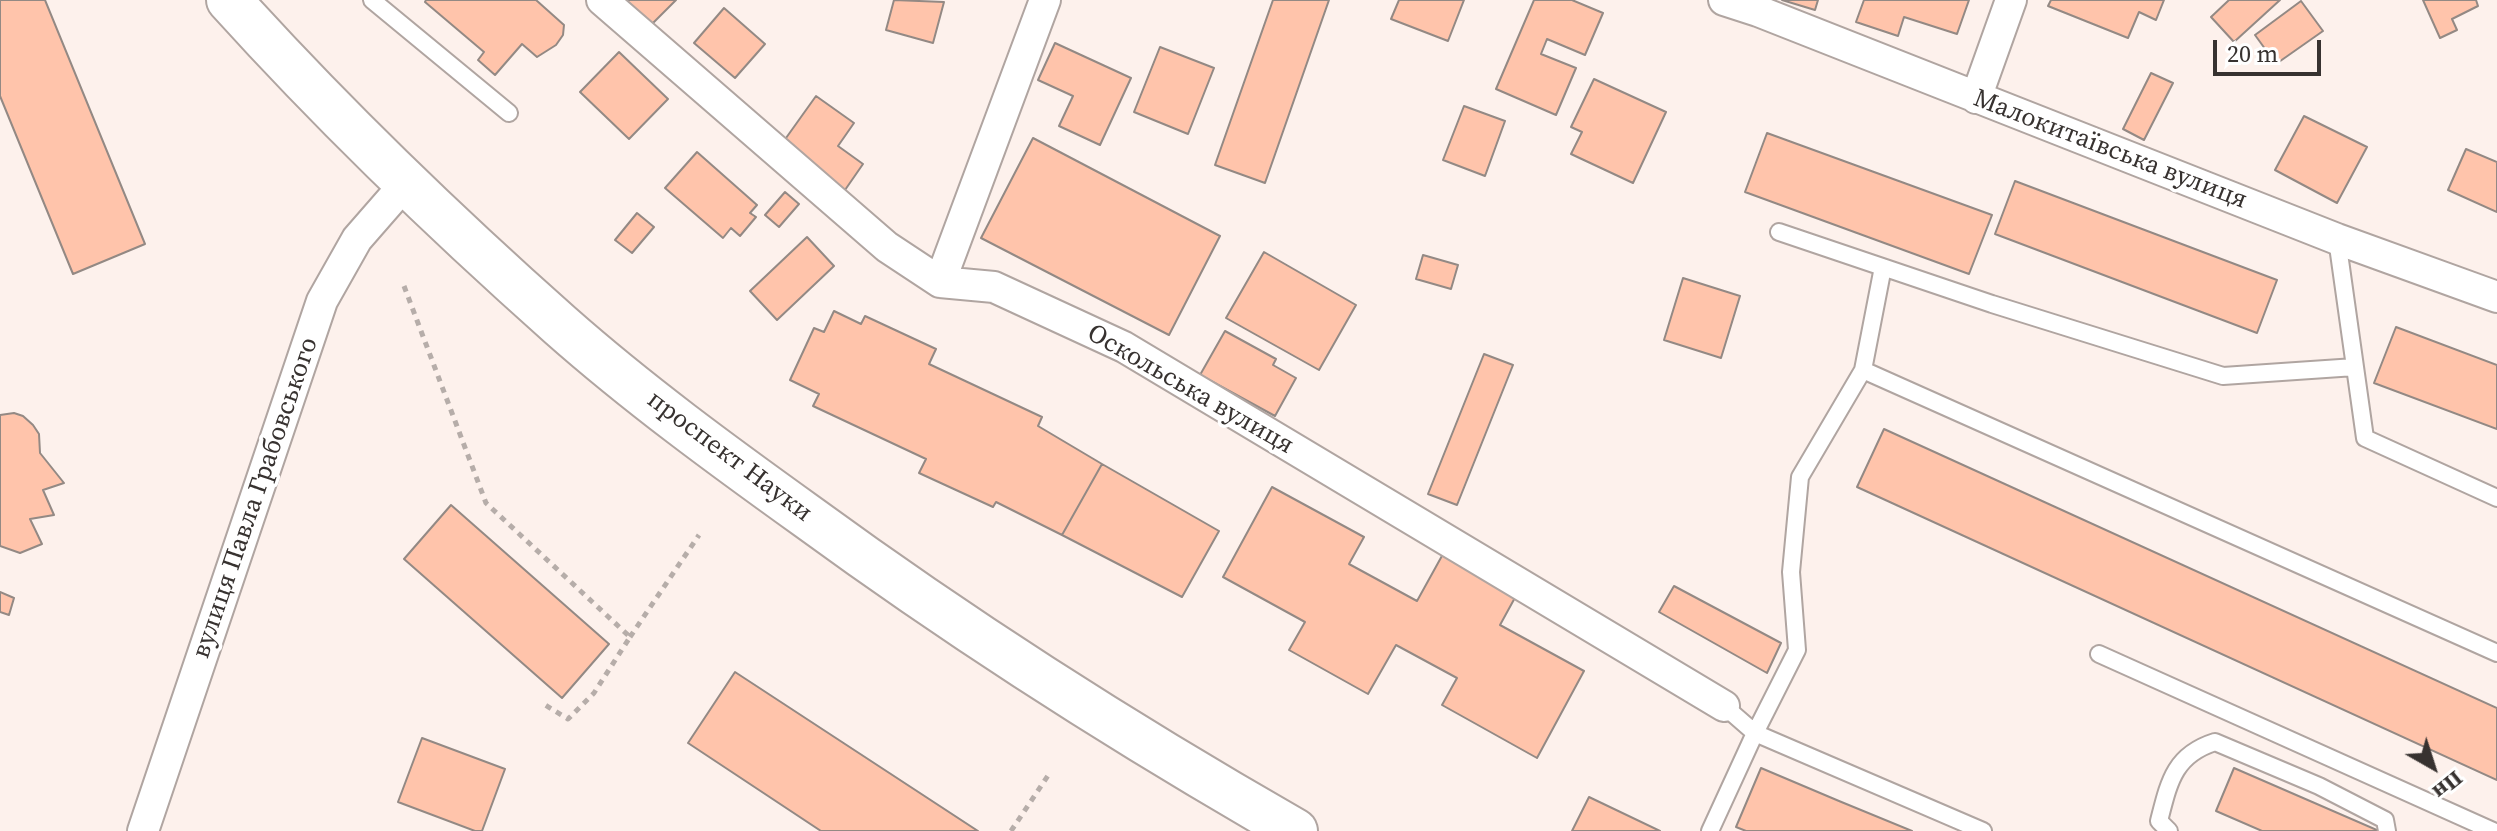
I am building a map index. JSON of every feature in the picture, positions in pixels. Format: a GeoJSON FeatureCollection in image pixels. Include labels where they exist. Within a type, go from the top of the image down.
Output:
{"type":"FeatureCollection","features":[{"type":"Feature","properties":{"kind":"main road","name":"проспект Науки"},"geometry":{"type":"LineString","coordinates":[[229,0],[405,184],[562,327],[739,468],[931,607],[1182,766],[1295,831]]}},
{"type":"Feature","properties":{"kind":"street","name":"Оскольська вулиця"},"geometry":{"type":"LineString","coordinates":[[602,0],[887,247],[940,282],[994,287],[1124,347],[1724,706]]}},
{"type":"Feature","properties":{"kind":"street"},"geometry":{"type":"LineString","coordinates":[[940,282],[1045,0]]}},
{"type":"Feature","properties":{"kind":"street","name":"Малокитаївська вулиця"},"geometry":{"type":"LineString","coordinates":[[1724,0],[2337,239],[2497,297]]}},
{"type":"Feature","properties":{"kind":"street"},"geometry":{"type":"LineString","coordinates":[[1976,98],[2011,0]]}},
{"type":"Feature","properties":{"kind":"street","name":"вулиця Павла Грабовського"},"geometry":{"type":"LineString","coordinates":[[143,831],[322,301],[357,239],[405,184]]}},
{"type":"Feature","properties":{"kind":"lane"},"geometry":{"type":"LineString","coordinates":[[372,0],[509,113]]}},
{"type":"Feature","properties":{"kind":"lane"},"geometry":{"type":"LineString","coordinates":[[1779,232],[1992,304],[2223,376],[2355,367]]}},
{"type":"Feature","properties":{"kind":"lane"},"geometry":{"type":"LineString","coordinates":[[2337,239],[2365,438],[2497,498]]}},
{"type":"Feature","properties":{"kind":"lane"},"geometry":{"type":"LineString","coordinates":[[1710,831],[1797,650],[1791,572],[1800,477],[1863,370],[1883,267]]}},
{"type":"Feature","properties":{"kind":"lane"},"geometry":{"type":"LineString","coordinates":[[1863,370],[2497,653]]}},
{"type":"Feature","properties":{"kind":"lane"},"geometry":{"type":"LineString","coordinates":[[2099,654],[2493,831]]}},
{"type":"Feature","properties":{"kind":"lane"},"geometry":{"type":"LineString","coordinates":[[1724,706],[1755,733],[1983,831]]}},
{"type":"Feature","properties":{"kind":"lane"},"geometry":{"type":"LineString","coordinates":[[2169,831],[2159,821],[2170,780],[2193,749],[2215,742],[2319,786],[2385,820],[2387,831]]}},
{"type":"Feature","properties":{"kind":"path"},"geometry":{"type":"LineString","coordinates":[[404,286],[486,503],[630,637]]}},
{"type":"Feature","properties":{"kind":"path"},"geometry":{"type":"LineString","coordinates":[[542,703],[568,719],[594,693],[699,535]]}},
{"type":"Feature","properties":{"kind":"path"},"geometry":{"type":"LineString","coordinates":[[1011,831],[1049,774]]}},
{"type":"Feature","properties":{"kind":"building"},"geometry":{"type":"Polygon","coordinates":[[[0,0],[45,0],[145,244],[73,274],[0,96],[0,0]]]}},
{"type":"Feature","properties":{"kind":"building"},"geometry":{"type":"Polygon","coordinates":[[[426,0],[536,0],[564,25],[563,35],[556,45],[537,57],[522,44],[495,75],[478,60],[484,52],[426,0]]]}},
{"type":"Feature","properties":{"kind":"building"},"geometry":{"type":"Polygon","coordinates":[[[626,0],[676,0],[651,25],[626,0]]]}},
{"type":"Feature","properties":{"kind":"building"},"geometry":{"type":"Polygon","coordinates":[[[894,0],[944,2],[933,43],[886,30],[894,0]]]}},
{"type":"Feature","properties":{"kind":"building"},"geometry":{"type":"Polygon","coordinates":[[[1273,0],[1329,0],[1265,183],[1215,165],[1273,0]]]}},
{"type":"Feature","properties":{"kind":"building"},"geometry":{"type":"Polygon","coordinates":[[[1399,0],[1464,0],[1448,41],[1391,19],[1399,0]]]}},
{"type":"Feature","properties":{"kind":"building"},"geometry":{"type":"Polygon","coordinates":[[[1534,0],[1572,0],[1603,13],[1585,55],[1547,39],[1541,54],[1576,68],[1556,115],[1496,89],[1534,0]]]}},
{"type":"Feature","properties":{"kind":"building"},"geometry":{"type":"Polygon","coordinates":[[[1782,0],[1818,0],[1815,10],[1782,0]]]}},
{"type":"Feature","properties":{"kind":"building"},"geometry":{"type":"Polygon","coordinates":[[[1864,0],[1969,0],[1957,34],[1904,17],[1898,36],[1856,22],[1864,0]]]}},
{"type":"Feature","properties":{"kind":"building"},"geometry":{"type":"Polygon","coordinates":[[[2051,0],[2164,0],[2156,20],[2139,12],[2128,38],[2048,6],[2051,0]]]}},
{"type":"Feature","properties":{"kind":"building"},"geometry":{"type":"Polygon","coordinates":[[[2229,0],[2280,0],[2234,42],[2211,17],[2229,0]]]}},
{"type":"Feature","properties":{"kind":"building"},"geometry":{"type":"Polygon","coordinates":[[[2423,0],[2476,0],[2478,6],[2452,19],[2457,30],[2440,38],[2423,0]]]}},
{"type":"Feature","properties":{"kind":"building"},"geometry":{"type":"Polygon","coordinates":[[[2301,1],[2323,31],[2276,64],[2255,35],[2301,1]]]}},
{"type":"Feature","properties":{"kind":"building"},"geometry":{"type":"Polygon","coordinates":[[[724,8],[765,44],[735,78],[694,43],[724,8]]]}},
{"type":"Feature","properties":{"kind":"building"},"geometry":{"type":"Polygon","coordinates":[[[1055,43],[1131,78],[1100,145],[1059,126],[1073,96],[1038,80],[1055,43]]]}},
{"type":"Feature","properties":{"kind":"building"},"geometry":{"type":"Polygon","coordinates":[[[1160,47],[1214,68],[1188,134],[1134,112],[1160,47]]]}},
{"type":"Feature","properties":{"kind":"building"},"geometry":{"type":"Polygon","coordinates":[[[619,52],[668,99],[629,139],[580,92],[619,52]]]}},
{"type":"Feature","properties":{"kind":"building"},"geometry":{"type":"Polygon","coordinates":[[[2151,73],[2173,83],[2144,140],[2123,129],[2151,73]]]}},
{"type":"Feature","properties":{"kind":"building"},"geometry":{"type":"Polygon","coordinates":[[[1594,79],[1666,112],[1633,183],[1571,154],[1582,132],[1571,127],[1594,79]]]}},
{"type":"Feature","properties":{"kind":"building"},"geometry":{"type":"Polygon","coordinates":[[[816,96],[854,123],[838,146],[863,164],[845,190],[781,145],[816,96]]]}},
{"type":"Feature","properties":{"kind":"building"},"geometry":{"type":"Polygon","coordinates":[[[1464,106],[1505,121],[1485,176],[1443,160],[1464,106]]]}},
{"type":"Feature","properties":{"kind":"building"},"geometry":{"type":"Polygon","coordinates":[[[2304,116],[2367,147],[2337,203],[2275,170],[2304,116]]]}},
{"type":"Feature","properties":{"kind":"building"},"geometry":{"type":"Polygon","coordinates":[[[1767,133],[1992,215],[1969,274],[1745,192],[1767,133]]]}},
{"type":"Feature","properties":{"kind":"building"},"geometry":{"type":"Polygon","coordinates":[[[1033,138],[1220,236],[1169,335],[981,238],[1033,138]]]}},
{"type":"Feature","properties":{"kind":"building"},"geometry":{"type":"Polygon","coordinates":[[[2466,149],[2497,162],[2497,212],[2448,190],[2466,149]]]}},
{"type":"Feature","properties":{"kind":"building"},"geometry":{"type":"Polygon","coordinates":[[[697,152],[757,205],[750,213],[756,217],[740,236],[731,228],[723,238],[665,188],[697,152]]]}},
{"type":"Feature","properties":{"kind":"building"},"geometry":{"type":"Polygon","coordinates":[[[2015,181],[2277,280],[2257,333],[1995,234],[2015,181]]]}},
{"type":"Feature","properties":{"kind":"building"},"geometry":{"type":"Polygon","coordinates":[[[785,192],[799,204],[779,227],[765,215],[785,192]]]}},
{"type":"Feature","properties":{"kind":"building"},"geometry":{"type":"Polygon","coordinates":[[[637,213],[654,227],[632,253],[615,240],[637,213]]]}},
{"type":"Feature","properties":{"kind":"building"},"geometry":{"type":"Polygon","coordinates":[[[807,237],[834,266],[777,320],[750,291],[807,237]]]}},
{"type":"Feature","properties":{"kind":"building"},"geometry":{"type":"Polygon","coordinates":[[[1264,252],[1356,305],[1319,370],[1226,318],[1264,252]]]}},
{"type":"Feature","properties":{"kind":"building"},"geometry":{"type":"Polygon","coordinates":[[[1423,255],[1458,265],[1451,289],[1416,279],[1423,255]]]}},
{"type":"Feature","properties":{"kind":"building"},"geometry":{"type":"Polygon","coordinates":[[[1683,278],[1740,296],[1721,358],[1664,340],[1683,278]]]}},
{"type":"Feature","properties":{"kind":"building"},"geometry":{"type":"Polygon","coordinates":[[[834,311],[861,324],[865,316],[936,349],[929,364],[1042,417],[1038,426],[1102,464],[1062,535],[996,502],[993,507],[919,473],[926,459],[813,406],[819,394],[790,380],[814,328],[824,332],[834,311]]]}},
{"type":"Feature","properties":{"kind":"building"},"geometry":{"type":"Polygon","coordinates":[[[2396,327],[2497,365],[2497,429],[2374,383],[2396,327]]]}},
{"type":"Feature","properties":{"kind":"building"},"geometry":{"type":"Polygon","coordinates":[[[1225,331],[1276,359],[1273,365],[1296,378],[1275,416],[1200,375],[1225,331]]]}},
{"type":"Feature","properties":{"kind":"building"},"geometry":{"type":"Polygon","coordinates":[[[1484,354],[1513,365],[1457,505],[1428,494],[1484,354]]]}},
{"type":"Feature","properties":{"kind":"building"},"geometry":{"type":"Polygon","coordinates":[[[14,413],[33,425],[39,434],[40,453],[64,483],[43,490],[54,515],[30,519],[42,544],[20,553],[0,546],[0,415],[14,413]]]}},
{"type":"Feature","properties":{"kind":"building"},"geometry":{"type":"Polygon","coordinates":[[[1884,429],[2497,708],[2497,780],[1857,487],[1884,429]]]}},
{"type":"Feature","properties":{"kind":"building"},"geometry":{"type":"Polygon","coordinates":[[[1102,464],[1219,531],[1182,597],[1062,535],[1102,464]]]}},
{"type":"Feature","properties":{"kind":"building"},"geometry":{"type":"Polygon","coordinates":[[[1272,487],[1364,537],[1349,564],[1417,601],[1443,554],[1517,594],[1500,625],[1584,671],[1537,758],[1442,705],[1457,678],[1396,645],[1368,694],[1289,650],[1305,622],[1223,577],[1272,487]]]}},
{"type":"Feature","properties":{"kind":"building"},"geometry":{"type":"Polygon","coordinates":[[[451,505],[609,644],[562,698],[404,559],[451,505]]]}},
{"type":"Feature","properties":{"kind":"building"},"geometry":{"type":"Polygon","coordinates":[[[1674,586],[1781,643],[1767,673],[1659,612],[1674,586]]]}},
{"type":"Feature","properties":{"kind":"building"},"geometry":{"type":"Polygon","coordinates":[[[0,592],[14,598],[9,615],[0,612],[0,592]]]}},
{"type":"Feature","properties":{"kind":"building"},"geometry":{"type":"Polygon","coordinates":[[[735,672],[978,831],[821,831],[688,743],[735,672]]]}},
{"type":"Feature","properties":{"kind":"building"},"geometry":{"type":"Polygon","coordinates":[[[422,738],[505,769],[482,831],[398,802],[422,738]]]}},
{"type":"Feature","properties":{"kind":"building"},"geometry":{"type":"Polygon","coordinates":[[[1761,768],[1912,831],[1746,831],[1736,827],[1761,768]]]}},
{"type":"Feature","properties":{"kind":"building"},"geometry":{"type":"Polygon","coordinates":[[[2234,768],[2379,831],[2262,831],[2216,811],[2234,768]]]}},
{"type":"Feature","properties":{"kind":"building"},"geometry":{"type":"Polygon","coordinates":[[[1589,797],[1660,831],[1572,831],[1589,797]]]}}]}
